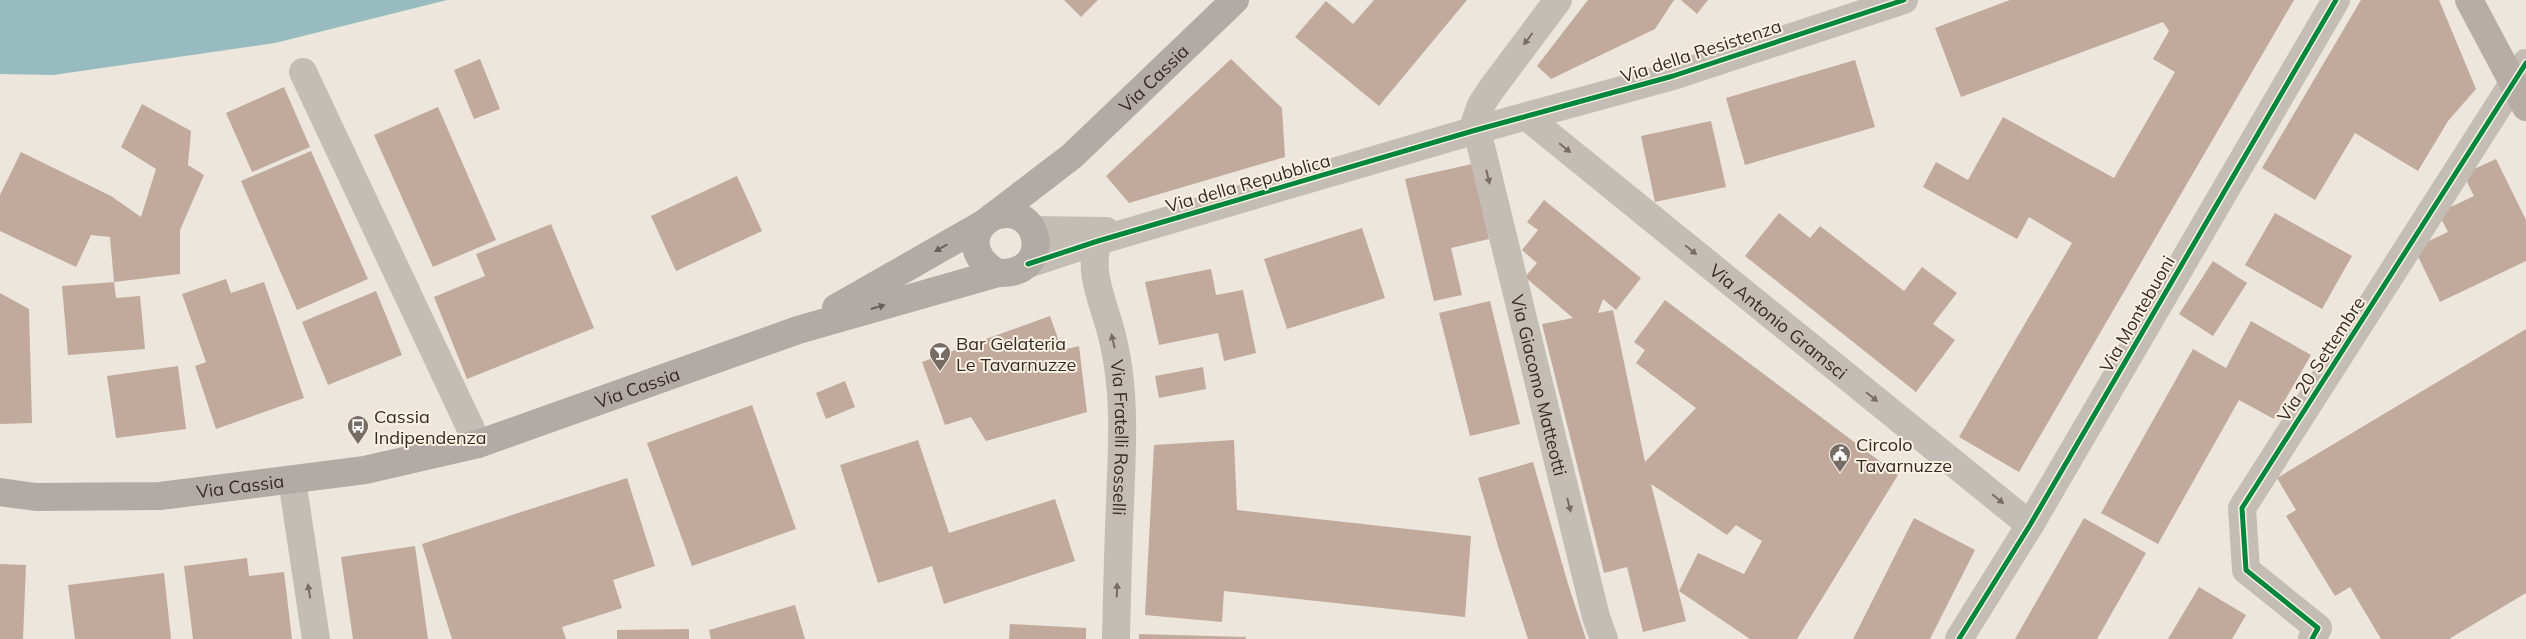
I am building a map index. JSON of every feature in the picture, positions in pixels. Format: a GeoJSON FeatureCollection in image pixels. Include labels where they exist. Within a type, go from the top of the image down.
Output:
{"type":"FeatureCollection","features":[{"type":"Feature","properties":{"kind":"main road","name":"Via Cassia"},"geometry":{"type":"LineString","coordinates":[[988,220],[1072,156],[1234,0]]}},
{"type":"Feature","properties":{"kind":"main road"},"geometry":{"type":"LineString","coordinates":[[2469,0],[2519,73],[2526,107]]}},
{"type":"Feature","properties":{"kind":"main road","name":"Via Cassia"},"geometry":{"type":"LineString","coordinates":[[1033,230],[1050,184],[1072,156]]}},
{"type":"Feature","properties":{"kind":"main road","name":"Via Cassia"},"geometry":{"type":"LineString","coordinates":[[0,492],[36,497],[160,496],[365,470],[478,444],[798,330],[998,272],[1019,271],[1028,264],[1036,248],[1033,230],[1027,222],[1016,215],[1003,213],[798,330]]}},
{"type":"Feature","properties":{"kind":"main road"},"geometry":{"type":"LineString","coordinates":[[988,220],[976,241],[977,252],[981,261],[998,272]]}},
{"type":"Feature","properties":{"kind":"street"},"geometry":{"type":"LineString","coordinates":[[1476,130],[1475,122],[1481,105],[1558,0]]}},
{"type":"Feature","properties":{"kind":"street","name":"Via della Resistenza"},"geometry":{"type":"LineString","coordinates":[[1476,130],[1673,76],[1904,0]]}},
{"type":"Feature","properties":{"kind":"street","name":"Via Montebuoni"},"geometry":{"type":"LineString","coordinates":[[1959,639],[2030,525],[2336,0]]}},
{"type":"Feature","properties":{"kind":"street"},"geometry":{"type":"LineString","coordinates":[[303,72],[478,444]]}},
{"type":"Feature","properties":{"kind":"street","name":"Via 20 Settembre"},"geometry":{"type":"LineString","coordinates":[[2321,635],[2246,570],[2242,508],[2519,73]]}},
{"type":"Feature","properties":{"kind":"street","name":"Via Antonio Gramsci"},"geometry":{"type":"LineString","coordinates":[[1527,117],[2030,525]]}},
{"type":"Feature","properties":{"kind":"street","name":"Via della Repubblica"},"geometry":{"type":"LineString","coordinates":[[1028,264],[1098,241],[1476,130]]}},
{"type":"Feature","properties":{"kind":"street","name":"Via Giacomo Matteotti"},"geometry":{"type":"LineString","coordinates":[[1476,130],[1596,617],[1604,639]]}},
{"type":"Feature","properties":{"kind":"street","name":"Via della Repubblica"},"geometry":{"type":"LineString","coordinates":[[1033,230],[1136,230]]}},
{"type":"Feature","properties":{"kind":"street","name":"Via Fratelli Rosselli"},"geometry":{"type":"LineString","coordinates":[[1098,241],[1093,256],[1094,270],[1120,372],[1122,445],[1116,639]]}},
{"type":"Feature","properties":{"kind":"street"},"geometry":{"type":"LineString","coordinates":[[292,480],[316,639]]}},
{"type":"Feature","properties":{"kind":"water"},"geometry":{"type":"Polygon","coordinates":[[[0,0],[447,0],[275,43],[53,75],[0,74],[0,0]]]}},
{"type":"Feature","properties":{"kind":"building"},"geometry":{"type":"Polygon","coordinates":[[[1064,0],[1098,0],[1081,17],[1064,0]]]}},
{"type":"Feature","properties":{"kind":"building"},"geometry":{"type":"Polygon","coordinates":[[[1374,0],[1467,0],[1379,106],[1295,37],[1326,1],[1353,24],[1374,0]]]}},
{"type":"Feature","properties":{"kind":"building"},"geometry":{"type":"Polygon","coordinates":[[[1588,0],[1674,0],[1655,29],[1551,79],[1537,66],[1588,0]]]}},
{"type":"Feature","properties":{"kind":"building"},"geometry":{"type":"Polygon","coordinates":[[[1681,0],[1708,0],[1697,14],[1681,0]]]}},
{"type":"Feature","properties":{"kind":"building"},"geometry":{"type":"Polygon","coordinates":[[[2010,0],[2294,0],[2019,472],[1959,437],[2072,243],[2029,217],[2017,239],[1923,187],[1936,162],[1968,180],[2003,117],[2114,178],[2175,72],[2153,59],[2169,31],[2163,22],[1961,97],[1935,28],[2010,0]]]}},
{"type":"Feature","properties":{"kind":"building"},"geometry":{"type":"Polygon","coordinates":[[[2361,0],[2439,0],[2476,89],[2448,121],[2418,171],[2355,133],[2315,200],[2262,168],[2361,0]]]}},
{"type":"Feature","properties":{"kind":"building"},"geometry":{"type":"Polygon","coordinates":[[[480,59],[500,109],[474,119],[454,70],[480,59]]]}},
{"type":"Feature","properties":{"kind":"building"},"geometry":{"type":"Polygon","coordinates":[[[1231,59],[1282,108],[1285,157],[1129,203],[1106,176],[1231,59]]]}},
{"type":"Feature","properties":{"kind":"building"},"geometry":{"type":"Polygon","coordinates":[[[1855,60],[1875,127],[1745,165],[1726,98],[1855,60]]]}},
{"type":"Feature","properties":{"kind":"building"},"geometry":{"type":"Polygon","coordinates":[[[284,87],[310,147],[252,172],[226,113],[284,87]]]}},
{"type":"Feature","properties":{"kind":"building"},"geometry":{"type":"Polygon","coordinates":[[[142,104],[191,131],[188,165],[204,175],[180,230],[180,274],[114,282],[110,237],[91,235],[76,267],[0,231],[0,195],[21,152],[111,196],[141,217],[156,169],[121,147],[142,104]]]}},
{"type":"Feature","properties":{"kind":"building"},"geometry":{"type":"Polygon","coordinates":[[[438,107],[496,240],[433,267],[374,135],[438,107]]]}},
{"type":"Feature","properties":{"kind":"building"},"geometry":{"type":"Polygon","coordinates":[[[1711,121],[1726,187],[1655,202],[1641,136],[1711,121]]]}},
{"type":"Feature","properties":{"kind":"building"},"geometry":{"type":"Polygon","coordinates":[[[311,151],[368,279],[297,310],[241,181],[311,151]]]}},
{"type":"Feature","properties":{"kind":"building"},"geometry":{"type":"Polygon","coordinates":[[[2496,159],[2526,220],[2526,261],[2440,302],[2414,248],[2448,232],[2438,213],[2474,196],[2463,174],[2496,159]]]}},
{"type":"Feature","properties":{"kind":"building"},"geometry":{"type":"Polygon","coordinates":[[[1472,164],[1489,239],[1451,248],[1462,295],[1434,301],[1405,179],[1472,164]]]}},
{"type":"Feature","properties":{"kind":"building"},"geometry":{"type":"Polygon","coordinates":[[[737,176],[762,231],[676,271],[651,216],[737,176]]]}},
{"type":"Feature","properties":{"kind":"building"},"geometry":{"type":"Polygon","coordinates":[[[1544,200],[1641,278],[1616,310],[1603,299],[1598,313],[1613,310],[1645,462],[1696,408],[1636,363],[1645,350],[1634,342],[1665,300],[1898,475],[1797,639],[1750,639],[1679,591],[1698,553],[1744,574],[1762,541],[1736,525],[1727,535],[1651,484],[1686,621],[1643,632],[1627,567],[1604,573],[1542,324],[1573,318],[1525,277],[1537,263],[1522,250],[1538,230],[1527,222],[1544,200]]]}},
{"type":"Feature","properties":{"kind":"building"},"geometry":{"type":"Polygon","coordinates":[[[1779,213],[1810,238],[1820,226],[1904,291],[1922,267],[1957,293],[1933,324],[1955,340],[1916,392],[1745,256],[1779,213]]]}},
{"type":"Feature","properties":{"kind":"building"},"geometry":{"type":"Polygon","coordinates":[[[2275,213],[2352,256],[2322,309],[2245,265],[2275,213]]]}},
{"type":"Feature","properties":{"kind":"building"},"geometry":{"type":"Polygon","coordinates":[[[551,224],[594,328],[467,379],[434,297],[485,276],[476,254],[551,224]]]}},
{"type":"Feature","properties":{"kind":"building"},"geometry":{"type":"Polygon","coordinates":[[[1362,228],[1385,298],[1287,329],[1264,259],[1362,228]]]}},
{"type":"Feature","properties":{"kind":"building"},"geometry":{"type":"Polygon","coordinates":[[[2213,261],[2247,283],[2213,336],[2179,314],[2213,261]]]}},
{"type":"Feature","properties":{"kind":"building"},"geometry":{"type":"Polygon","coordinates":[[[1211,269],[1216,295],[1243,290],[1256,353],[1224,361],[1218,333],[1159,345],[1145,282],[1211,269]]]}},
{"type":"Feature","properties":{"kind":"building"},"geometry":{"type":"Polygon","coordinates":[[[226,279],[231,293],[264,282],[304,398],[216,429],[195,366],[206,362],[182,294],[226,279]]]}},
{"type":"Feature","properties":{"kind":"building"},"geometry":{"type":"Polygon","coordinates":[[[114,282],[116,298],[140,296],[145,349],[68,355],[62,286],[114,282]]]}},
{"type":"Feature","properties":{"kind":"building"},"geometry":{"type":"Polygon","coordinates":[[[376,291],[402,355],[328,385],[302,322],[376,291]]]}},
{"type":"Feature","properties":{"kind":"building"},"geometry":{"type":"Polygon","coordinates":[[[0,293],[29,309],[32,423],[0,424],[0,293]]]}},
{"type":"Feature","properties":{"kind":"building"},"geometry":{"type":"Polygon","coordinates":[[[1490,301],[1520,424],[1470,436],[1439,313],[1490,301]]]}},
{"type":"Feature","properties":{"kind":"building"},"geometry":{"type":"Polygon","coordinates":[[[1050,316],[1062,350],[1079,346],[1087,412],[986,441],[971,417],[945,425],[922,362],[1050,316]]]}},
{"type":"Feature","properties":{"kind":"building"},"geometry":{"type":"Polygon","coordinates":[[[2251,321],[2311,355],[2274,419],[2239,400],[2158,544],[2101,513],[2193,349],[2226,368],[2251,321]]]}},
{"type":"Feature","properties":{"kind":"building"},"geometry":{"type":"Polygon","coordinates":[[[2526,329],[2526,593],[2449,639],[2381,639],[2350,587],[2335,596],[2286,516],[2296,510],[2277,478],[2526,329]]]}},
{"type":"Feature","properties":{"kind":"building"},"geometry":{"type":"Polygon","coordinates":[[[178,366],[186,429],[116,438],[107,376],[178,366]]]}},
{"type":"Feature","properties":{"kind":"building"},"geometry":{"type":"Polygon","coordinates":[[[1203,367],[1206,389],[1159,398],[1155,376],[1203,367]]]}},
{"type":"Feature","properties":{"kind":"building"},"geometry":{"type":"Polygon","coordinates":[[[845,381],[855,407],[826,419],[816,393],[845,381]]]}},
{"type":"Feature","properties":{"kind":"building"},"geometry":{"type":"Polygon","coordinates":[[[752,405],[796,529],[692,566],[647,443],[752,405]]]}},
{"type":"Feature","properties":{"kind":"building"},"geometry":{"type":"Polygon","coordinates":[[[918,440],[949,533],[1055,499],[1075,561],[944,604],[932,566],[878,583],[840,465],[918,440]]]}},
{"type":"Feature","properties":{"kind":"building"},"geometry":{"type":"Polygon","coordinates":[[[1234,440],[1237,510],[1471,536],[1465,617],[1224,591],[1222,622],[1145,615],[1154,445],[1234,440]]]}},
{"type":"Feature","properties":{"kind":"building"},"geometry":{"type":"Polygon","coordinates":[[[1533,462],[1586,639],[1528,639],[1498,546],[1478,478],[1533,462]]]}},
{"type":"Feature","properties":{"kind":"building"},"geometry":{"type":"Polygon","coordinates":[[[627,478],[655,566],[613,580],[622,608],[562,627],[566,639],[452,639],[422,544],[627,478]]]}},
{"type":"Feature","properties":{"kind":"building"},"geometry":{"type":"Polygon","coordinates":[[[1914,518],[1975,550],[1930,639],[1853,639],[1914,518]]]}},
{"type":"Feature","properties":{"kind":"building"},"geometry":{"type":"Polygon","coordinates":[[[2084,518],[2146,553],[2097,639],[2015,639],[2084,518]]]}},
{"type":"Feature","properties":{"kind":"building"},"geometry":{"type":"Polygon","coordinates":[[[415,546],[428,639],[353,639],[341,557],[415,546]]]}},
{"type":"Feature","properties":{"kind":"building"},"geometry":{"type":"Polygon","coordinates":[[[247,558],[249,576],[284,572],[292,639],[193,639],[184,566],[247,558]]]}},
{"type":"Feature","properties":{"kind":"building"},"geometry":{"type":"Polygon","coordinates":[[[0,564],[26,565],[23,639],[0,639],[0,564]]]}},
{"type":"Feature","properties":{"kind":"building"},"geometry":{"type":"Polygon","coordinates":[[[164,573],[171,639],[75,639],[68,585],[164,573]]]}},
{"type":"Feature","properties":{"kind":"building"},"geometry":{"type":"Polygon","coordinates":[[[2199,587],[2246,615],[2232,639],[2168,639],[2199,587]]]}},
{"type":"Feature","properties":{"kind":"building"},"geometry":{"type":"Polygon","coordinates":[[[795,605],[805,639],[711,639],[709,630],[795,605]]]}},
{"type":"Feature","properties":{"kind":"building"},"geometry":{"type":"Polygon","coordinates":[[[1010,624],[1086,628],[1086,639],[1009,639],[1010,624]]]}},
{"type":"Feature","properties":{"kind":"building"},"geometry":{"type":"Polygon","coordinates":[[[689,629],[689,639],[617,639],[617,630],[689,629]]]}},
{"type":"Feature","properties":{"kind":"building"},"geometry":{"type":"Polygon","coordinates":[[[1139,634],[1246,637],[1246,639],[1139,639],[1139,634]]]}},
{"type":"Feature","properties":{"kind":"cycle path"},"geometry":{"type":"LineString","coordinates":[[1028,264],[1098,241],[1476,130],[1673,76],[1904,0]]}},
{"type":"Feature","properties":{"kind":"cycle path"},"geometry":{"type":"LineString","coordinates":[[1959,639],[2030,525],[2336,0]]}},
{"type":"Feature","properties":{"kind":"cycle path"},"geometry":{"type":"LineString","coordinates":[[2312,639],[2318,628],[2246,570],[2242,508],[2526,63]]}},
{"type":"Feature","properties":{"kind":"place","name":"Bar Gelateria Le Tavarnuzze"},"geometry":{"type":"Point","coordinates":[940,372]}},
{"type":"Feature","properties":{"kind":"place","name":"Cassia Indipendenza"},"geometry":{"type":"Point","coordinates":[358,445]}},
{"type":"Feature","properties":{"kind":"place","name":"Circolo Tavarnuzze"},"geometry":{"type":"Point","coordinates":[1840,473]}}]}
